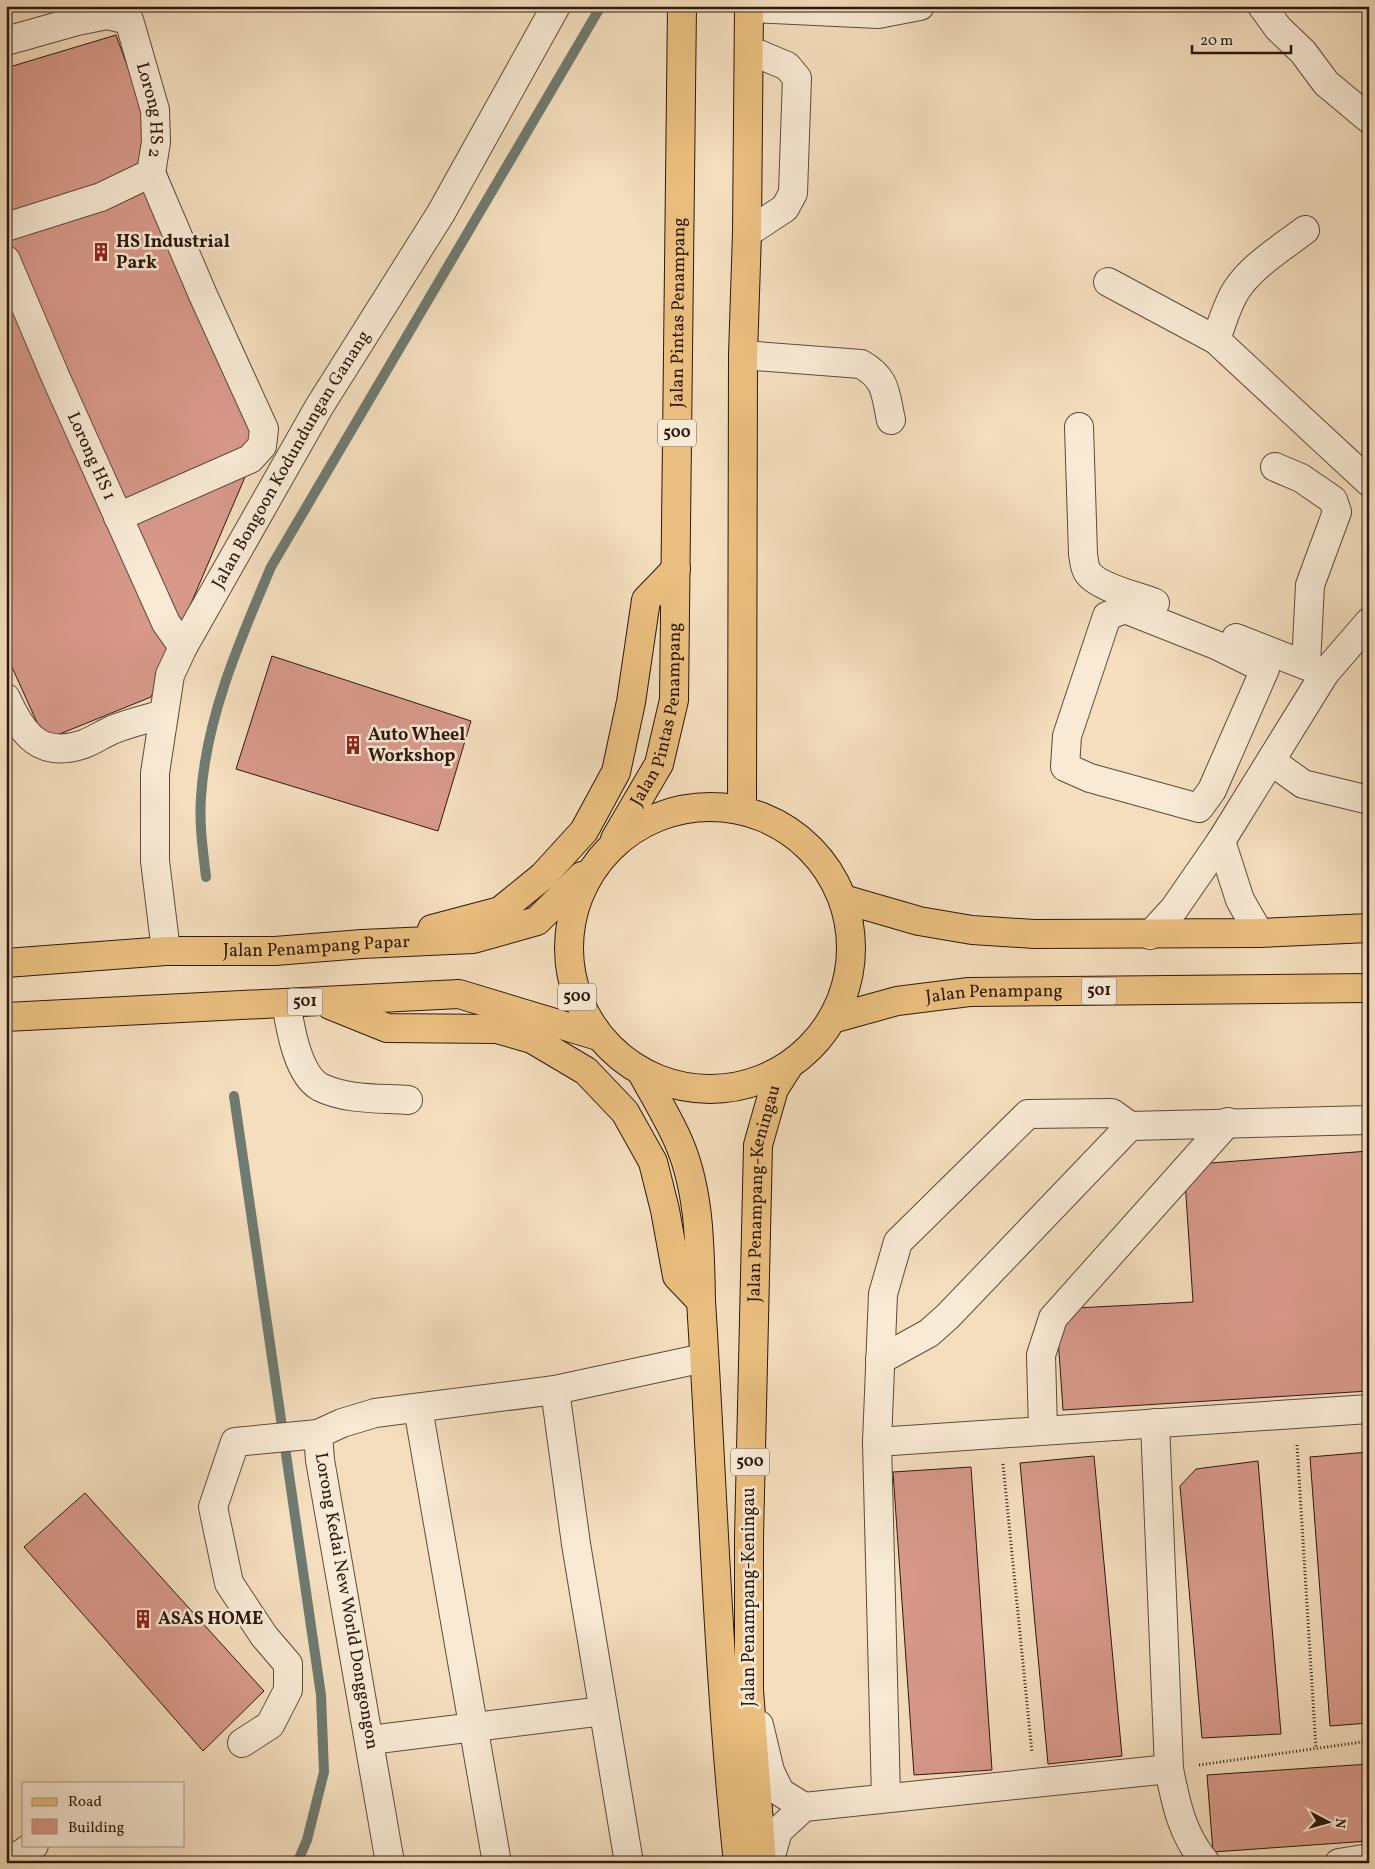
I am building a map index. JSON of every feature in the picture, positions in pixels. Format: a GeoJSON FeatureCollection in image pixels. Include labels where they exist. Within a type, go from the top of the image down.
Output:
{"type":"FeatureCollection","features":[{"type":"Feature","properties":{"kind":"main road","name":"Jalan Pintas Penampang"},"geometry":{"type":"LineString","coordinates":[[606,852],[659,764],[674,700],[682,6]]}},
{"type":"Feature","properties":{"kind":"main road"},"geometry":{"type":"LineString","coordinates":[[742,809],[743,355],[747,233],[749,7]]}},
{"type":"Feature","properties":{"kind":"main road"},"geometry":{"type":"LineString","coordinates":[[362,944],[451,925],[500,911],[543,876],[584,831],[616,772],[631,702],[646,600],[676,568]]}},
{"type":"Feature","properties":{"kind":"main road","name":"500"},"geometry":{"type":"LineString","coordinates":[[696,807],[742,809],[785,828],[820,858],[843,899],[851,940],[847,981],[832,1019],[812,1045],[788,1067],[753,1083],[716,1090],[677,1087],[642,1073],[618,1057],[598,1036],[576,994],[568,948],[576,901],[606,852],[651,818],[696,807]]}},
{"type":"Feature","properties":{"kind":"main road","name":"Jalan Penampang Papar"},"geometry":{"type":"LineString","coordinates":[[6,963],[166,951],[275,951],[362,944],[473,939],[537,921],[606,852]]}},
{"type":"Feature","properties":{"kind":"main road"},"geometry":{"type":"LineString","coordinates":[[843,899],[919,921],[972,930],[1034,934],[1150,935],[1369,928]]}},
{"type":"Feature","properties":{"kind":"main road","name":"Jalan Penampang"},"geometry":{"type":"LineString","coordinates":[[832,1019],[897,1001],[969,992],[1369,988]]}},
{"type":"Feature","properties":{"kind":"main road","name":"501"},"geometry":{"type":"LineString","coordinates":[[6,1017],[458,994],[598,1036]]}},
{"type":"Feature","properties":{"kind":"main road"},"geometry":{"type":"LineString","coordinates":[[322,1002],[386,1028],[497,1029],[532,1038],[586,1071],[625,1112],[653,1162],[666,1210],[677,1276],[700,1301]]}},
{"type":"Feature","properties":{"kind":"main road","name":"Jalan Penampang-Keningau"},"geometry":{"type":"LineString","coordinates":[[762,1863],[748,1690],[748,1538],[758,1145],[774,1089],[788,1067]]}},
{"type":"Feature","properties":{"kind":"main road","name":"Jalan Penampang-Keningau"},"geometry":{"type":"LineString","coordinates":[[642,1073],[676,1136],[691,1180],[700,1252],[700,1301],[730,1786],[738,1863]]}},
{"type":"Feature","properties":{"kind":"street","name":"Jalan Bongoon Kodundungan Ganang"},"geometry":{"type":"LineString","coordinates":[[166,951],[155,861],[154,774],[170,675],[183,647],[319,407],[441,214],[556,6]]}},
{"type":"Feature","properties":{"kind":"street"},"geometry":{"type":"LineString","coordinates":[[749,7],[878,14],[920,6]]}},
{"type":"Feature","properties":{"kind":"street"},"geometry":{"type":"LineString","coordinates":[[1262,6],[1278,28],[1302,52],[1326,83],[1369,119]]}},
{"type":"Feature","properties":{"kind":"street","name":"Lorong HS 2"},"geometry":{"type":"LineString","coordinates":[[6,41],[78,20],[107,15],[129,20],[155,110],[156,142],[152,172],[101,197],[6,227]]}},
{"type":"Feature","properties":{"kind":"street"},"geometry":{"type":"LineString","coordinates":[[747,233],[784,208],[793,193],[797,78],[787,66],[749,50]]}},
{"type":"Feature","properties":{"kind":"street"},"geometry":{"type":"LineString","coordinates":[[118,516],[250,459],[262,446],[264,435],[264,429],[203,295],[152,172]]}},
{"type":"Feature","properties":{"kind":"street"},"geometry":{"type":"LineString","coordinates":[[1216,340],[1230,302],[1238,288],[1258,267],[1305,230]]}},
{"type":"Feature","properties":{"kind":"street","name":"Lorong HS 1"},"geometry":{"type":"LineString","coordinates":[[6,260],[166,623],[183,647]]}},
{"type":"Feature","properties":{"kind":"street"},"geometry":{"type":"LineString","coordinates":[[1108,282],[1216,340],[1369,482]]}},
{"type":"Feature","properties":{"kind":"street"},"geometry":{"type":"LineString","coordinates":[[743,355],[861,364],[876,373],[883,385],[891,420]]}},
{"type":"Feature","properties":{"kind":"street"},"geometry":{"type":"LineString","coordinates":[[1079,427],[1083,554],[1089,574],[1110,587],[1162,605],[1218,631],[1316,669]]}},
{"type":"Feature","properties":{"kind":"street"},"geometry":{"type":"LineString","coordinates":[[1275,467],[1301,478],[1333,500],[1337,512],[1310,585],[1316,669]]}},
{"type":"Feature","properties":{"kind":"street"},"geometry":{"type":"LineString","coordinates":[[1199,808],[1212,790],[1265,669],[1216,645],[1125,609],[1107,616],[1067,736],[1065,767],[1090,778],[1199,808],[1225,834],[1240,900],[1259,933]]}},
{"type":"Feature","properties":{"kind":"street"},"geometry":{"type":"LineString","coordinates":[[1150,935],[1174,909],[1271,762],[1316,669],[1369,622]]}},
{"type":"Feature","properties":{"kind":"street"},"geometry":{"type":"LineString","coordinates":[[6,698],[17,723],[40,746],[60,750],[85,744],[113,730],[164,714]]}},
{"type":"Feature","properties":{"kind":"street"},"geometry":{"type":"LineString","coordinates":[[1271,762],[1303,784],[1369,800]]}},
{"type":"Feature","properties":{"kind":"street"},"geometry":{"type":"LineString","coordinates":[[286,1003],[294,1044],[306,1072],[319,1086],[347,1095],[408,1100]]}},
{"type":"Feature","properties":{"kind":"street"},"geometry":{"type":"LineString","coordinates":[[886,1797],[877,1442],[883,1294],[898,1242],[1028,1114],[1112,1113],[1130,1126],[1228,1122],[1369,1120]]}},
{"type":"Feature","properties":{"kind":"street"},"geometry":{"type":"LineString","coordinates":[[1043,1430],[1042,1355],[1046,1336],[1053,1318],[1228,1122]]}},
{"type":"Feature","properties":{"kind":"street"},"geometry":{"type":"LineString","coordinates":[[880,1360],[929,1333],[948,1316],[1130,1126]]}},
{"type":"Feature","properties":{"kind":"street","name":"Lorong Kedai New World Donggongon"},"geometry":{"type":"LineString","coordinates":[[390,1863],[320,1460],[318,1434],[342,1423],[375,1413],[556,1390],[704,1358]]}},
{"type":"Feature","properties":{"kind":"street"},"geometry":{"type":"LineString","coordinates":[[556,1390],[576,1544],[629,1863]]}},
{"type":"Feature","properties":{"kind":"street"},"geometry":{"type":"LineString","coordinates":[[418,1408],[475,1727],[497,1863]]}},
{"type":"Feature","properties":{"kind":"street"},"geometry":{"type":"LineString","coordinates":[[877,1442],[1369,1409]]}},
{"type":"Feature","properties":{"kind":"street"},"geometry":{"type":"LineString","coordinates":[[1155,1423],[1169,1769],[1180,1821],[1195,1850],[1206,1863]]}},
{"type":"Feature","properties":{"kind":"street"},"geometry":{"type":"LineString","coordinates":[[242,1744],[270,1725],[288,1690],[288,1664],[264,1636],[229,1583],[213,1507],[235,1442],[318,1434]]}},
{"type":"Feature","properties":{"kind":"street"},"geometry":{"type":"LineString","coordinates":[[748,1690],[764,1739],[770,1771],[780,1792],[804,1807]]}},
{"type":"Feature","properties":{"kind":"street"},"geometry":{"type":"LineString","coordinates":[[370,1740],[603,1711]]}},
{"type":"Feature","properties":{"kind":"street"},"geometry":{"type":"LineString","coordinates":[[769,1863],[778,1831],[804,1807],[1169,1769]]}},
{"type":"Feature","properties":{"kind":"street"},"geometry":{"type":"LineString","coordinates":[[8,1863],[33,1846]]}},
{"type":"Feature","properties":{"kind":"street"},"geometry":{"type":"LineString","coordinates":[[1339,1863],[1369,1858]]}},
{"type":"Feature","properties":{"kind":"path"},"geometry":{"type":"LineString","coordinates":[[1295,1413],[1316,1749]]}},
{"type":"Feature","properties":{"kind":"path"},"geometry":{"type":"LineString","coordinates":[[1000,1433],[1034,1783]]}},
{"type":"Feature","properties":{"kind":"path"},"geometry":{"type":"LineString","coordinates":[[1169,1769],[1369,1741]]}},
{"type":"Feature","properties":{"kind":"building","name":"HS Industrial Park"},"geometry":{"type":"Polygon","coordinates":[[[116,35],[263,435],[151,697],[45,740],[6,654],[6,68],[116,35]]]}},
{"type":"Feature","properties":{"kind":"building","name":"Auto Wheel Workshop"},"geometry":{"type":"Polygon","coordinates":[[[272,656],[471,721],[438,831],[236,769],[272,656]]]}},
{"type":"Feature","properties":{"kind":"building"},"geometry":{"type":"Polygon","coordinates":[[[1369,1151],[1369,1391],[1063,1410],[1056,1309],[1193,1302],[1184,1165],[1369,1151]]]}},
{"type":"Feature","properties":{"kind":"building"},"geometry":{"type":"Polygon","coordinates":[[[1369,1452],[1369,1723],[1330,1726],[1310,1457],[1369,1452]]]}},
{"type":"Feature","properties":{"kind":"building"},"geometry":{"type":"Polygon","coordinates":[[[1094,1456],[1122,1756],[1048,1764],[1020,1463],[1094,1456]]]}},
{"type":"Feature","properties":{"kind":"building"},"geometry":{"type":"Polygon","coordinates":[[[1258,1461],[1281,1734],[1202,1738],[1180,1486],[1196,1469],[1258,1461]]]}},
{"type":"Feature","properties":{"kind":"building"},"geometry":{"type":"Polygon","coordinates":[[[971,1467],[992,1770],[914,1775],[893,1472],[971,1467]]]}},
{"type":"Feature","properties":{"kind":"building","name":"ASAS HOME"},"geometry":{"type":"Polygon","coordinates":[[[85,1493],[264,1691],[203,1751],[24,1547],[85,1493]]]}},
{"type":"Feature","properties":{"kind":"building"},"geometry":{"type":"Polygon","coordinates":[[[1369,1764],[1369,1841],[1213,1852],[1207,1775],[1369,1764]]]}},
{"type":"Feature","properties":{"kind":"waterway"},"geometry":{"type":"LineString","coordinates":[[206,877],[201,797],[204,767],[210,738],[226,679],[271,567],[601,6]]}},
{"type":"Feature","properties":{"kind":"waterway"},"geometry":{"type":"LineString","coordinates":[[234,1096],[321,1695],[324,1772],[307,1840],[297,1863]]}},
{"type":"Feature","properties":{"kind":"place","name":"HS Industrial Park"},"geometry":{"type":"Point","coordinates":[101,252]}},
{"type":"Feature","properties":{"kind":"place","name":"Auto Wheel Workshop"},"geometry":{"type":"Point","coordinates":[353,745]}},
{"type":"Feature","properties":{"kind":"place","name":"ASAS HOME"},"geometry":{"type":"Point","coordinates":[143,1619]}}]}
